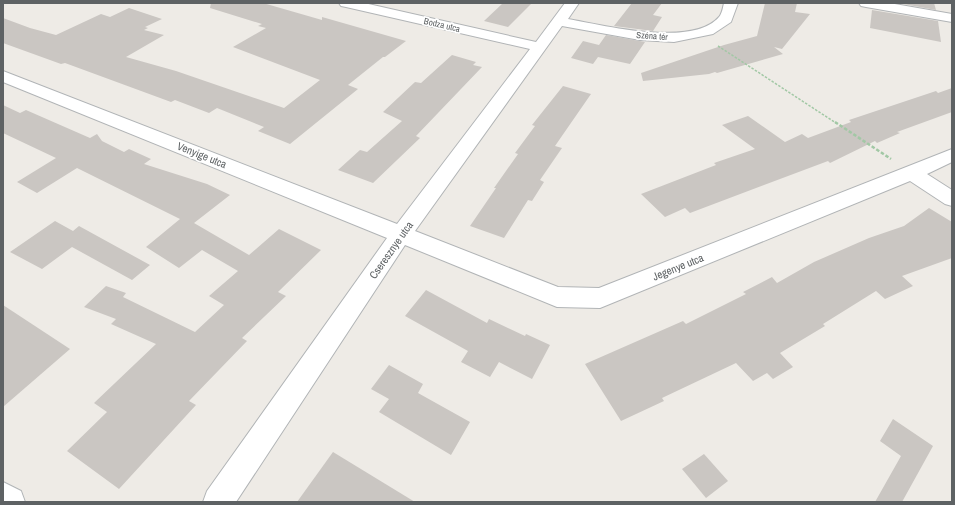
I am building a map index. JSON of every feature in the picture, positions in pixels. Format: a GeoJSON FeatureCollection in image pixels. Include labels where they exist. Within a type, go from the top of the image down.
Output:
{"type":"FeatureCollection","features":[{"type":"Feature","properties":{"kind":"street","name":"Bodza utca"},"geometry":{"type":"LineString","coordinates":[[346,3],[539,47]]}},
{"type":"Feature","properties":{"kind":"street","name":"Cseresznye utca"},"geometry":{"type":"LineString","coordinates":[[218,502],[401,235],[572,3]]}},
{"type":"Feature","properties":{"kind":"street"},"geometry":{"type":"LineString","coordinates":[[866,3],[952,18]]}},
{"type":"Feature","properties":{"kind":"street","name":"Széna tér"},"geometry":{"type":"LineString","coordinates":[[558,21],[640,36],[674,38],[708,31],[726,19],[726,4]]}},
{"type":"Feature","properties":{"kind":"street","name":"Venyige utca"},"geometry":{"type":"LineString","coordinates":[[3,76],[401,235]]}},
{"type":"Feature","properties":{"kind":"street","name":"Jegenye utca"},"geometry":{"type":"LineString","coordinates":[[401,235],[557,297],[600,298],[912,173],[952,155]]}},
{"type":"Feature","properties":{"kind":"street"},"geometry":{"type":"LineString","coordinates":[[912,173],[952,199]]}},
{"type":"Feature","properties":{"kind":"street"},"geometry":{"type":"LineString","coordinates":[[3,497],[10,502]]}},
{"type":"Feature","properties":{"kind":"path"},"geometry":{"type":"LineString","coordinates":[[698,33],[912,173]]}},
{"type":"Feature","properties":{"kind":"building"},"geometry":{"type":"Polygon","coordinates":[[[211,3],[263,3],[322,20],[322,17],[406,41],[348,85],[358,89],[290,144],[258,131],[264,127],[217,108],[209,113],[175,100],[171,102],[65,63],[61,64],[3,43],[3,18],[30,28],[56,35],[101,14],[110,17],[129,8],[162,19],[145,27],[148,28],[144,30],[164,35],[126,57],[176,71],[284,108],[320,80],[233,47],[266,28],[258,26],[262,24],[210,8],[211,3]]]}},
{"type":"Feature","properties":{"kind":"building"},"geometry":{"type":"Polygon","coordinates":[[[503,3],[532,3],[508,27],[484,21],[503,3]]]}},
{"type":"Feature","properties":{"kind":"building"},"geometry":{"type":"Polygon","coordinates":[[[632,3],[662,3],[653,15],[662,17],[653,31],[614,26],[632,3]]]}},
{"type":"Feature","properties":{"kind":"building"},"geometry":{"type":"Polygon","coordinates":[[[765,3],[797,3],[795,12],[810,14],[782,49],[774,47],[783,54],[717,73],[715,72],[709,74],[643,81],[641,73],[724,45],[757,36],[765,3]]]}},
{"type":"Feature","properties":{"kind":"building"},"geometry":{"type":"Polygon","coordinates":[[[898,3],[934,3],[936,10],[898,3]]]}},
{"type":"Feature","properties":{"kind":"building"},"geometry":{"type":"Polygon","coordinates":[[[872,10],[938,21],[941,42],[870,28],[872,10]]]}},
{"type":"Feature","properties":{"kind":"building"},"geometry":{"type":"Polygon","coordinates":[[[606,35],[645,42],[630,64],[598,57],[593,64],[571,58],[583,41],[599,45],[606,35]]]}},
{"type":"Feature","properties":{"kind":"building"},"geometry":{"type":"Polygon","coordinates":[[[452,55],[476,62],[473,65],[482,67],[416,136],[420,138],[373,183],[338,170],[360,150],[367,152],[402,121],[383,112],[415,82],[421,83],[452,55]]]}},
{"type":"Feature","properties":{"kind":"building"},"geometry":{"type":"Polygon","coordinates":[[[563,86],[591,94],[555,146],[562,148],[540,180],[544,182],[532,201],[528,200],[504,238],[470,226],[518,154],[515,153],[535,126],[532,125],[563,86]]]}},
{"type":"Feature","properties":{"kind":"building"},"geometry":{"type":"Polygon","coordinates":[[[952,88],[952,112],[897,132],[900,133],[877,143],[875,141],[830,163],[828,161],[690,213],[685,208],[665,217],[641,194],[716,165],[714,163],[755,149],[722,125],[748,116],[785,142],[802,134],[808,138],[851,122],[849,120],[936,91],[938,93],[952,88]]]}},
{"type":"Feature","properties":{"kind":"building"},"geometry":{"type":"Polygon","coordinates":[[[3,105],[20,113],[26,110],[90,138],[97,134],[102,141],[124,152],[129,149],[151,159],[144,164],[207,184],[230,195],[194,223],[249,255],[279,229],[321,250],[278,292],[286,296],[242,338],[247,341],[189,401],[196,405],[119,489],[67,451],[107,412],[94,403],[156,344],[111,324],[116,319],[84,307],[106,286],[126,293],[123,297],[195,332],[224,305],[209,296],[238,271],[202,250],[179,268],[146,247],[180,219],[77,168],[37,193],[17,182],[56,158],[3,133],[3,105]]]}},
{"type":"Feature","properties":{"kind":"building"},"geometry":{"type":"Polygon","coordinates":[[[929,208],[952,222],[952,258],[902,276],[913,286],[885,299],[876,291],[823,324],[825,326],[780,353],[793,367],[773,379],[767,373],[753,381],[736,363],[662,398],[664,401],[621,421],[585,364],[683,321],[686,324],[746,294],[743,292],[772,277],[777,283],[814,262],[869,238],[904,226],[929,208]]]}},
{"type":"Feature","properties":{"kind":"building"},"geometry":{"type":"Polygon","coordinates":[[[55,221],[73,231],[79,226],[150,265],[132,280],[72,247],[42,269],[10,252],[55,221]]]}},
{"type":"Feature","properties":{"kind":"building"},"geometry":{"type":"Polygon","coordinates":[[[426,290],[487,323],[489,319],[525,336],[526,334],[550,345],[532,379],[499,362],[490,377],[461,362],[468,351],[405,316],[426,290]]]}},
{"type":"Feature","properties":{"kind":"building"},"geometry":{"type":"Polygon","coordinates":[[[3,305],[70,349],[3,407],[3,305]]]}},
{"type":"Feature","properties":{"kind":"building"},"geometry":{"type":"Polygon","coordinates":[[[389,365],[423,384],[418,393],[470,422],[451,455],[379,412],[389,399],[371,389],[389,365]]]}},
{"type":"Feature","properties":{"kind":"building"},"geometry":{"type":"Polygon","coordinates":[[[893,419],[933,446],[902,502],[875,502],[901,456],[880,441],[893,419]]]}},
{"type":"Feature","properties":{"kind":"building"},"geometry":{"type":"Polygon","coordinates":[[[333,452],[415,502],[297,502],[333,452]]]}},
{"type":"Feature","properties":{"kind":"building"},"geometry":{"type":"Polygon","coordinates":[[[704,454],[728,481],[706,498],[682,469],[704,454]]]}}]}
